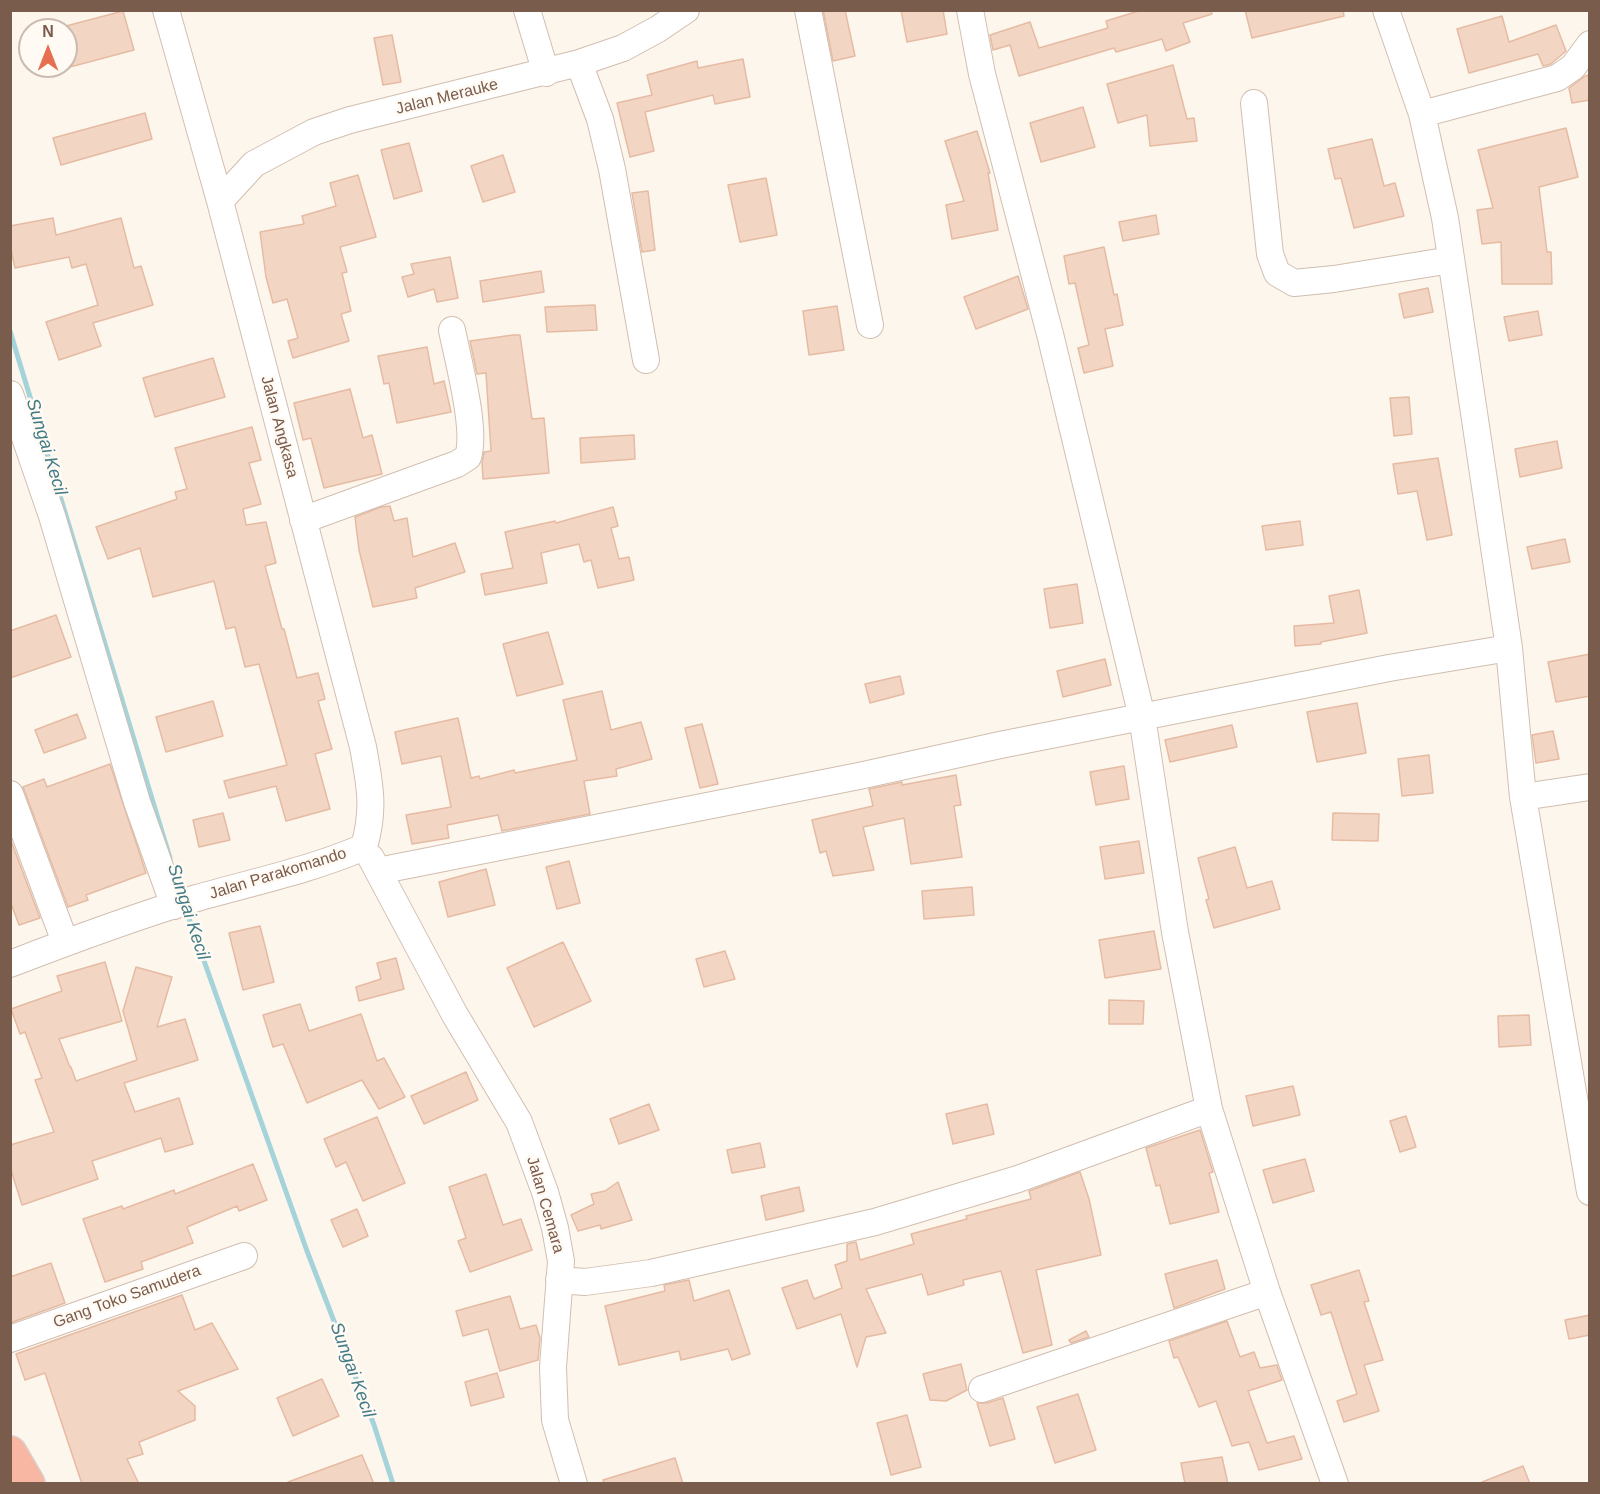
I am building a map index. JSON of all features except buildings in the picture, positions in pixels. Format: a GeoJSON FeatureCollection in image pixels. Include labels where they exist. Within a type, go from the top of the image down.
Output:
{"type":"FeatureCollection","features":[{"type":"Feature","properties":{"kind":"highway"},"geometry":{"type":"LineString","coordinates":[[10,1453],[28,1484]]}},
{"type":"Feature","properties":{"kind":"street","name":"Jalan Angkasa"},"geometry":{"type":"LineString","coordinates":[[166,10],[220,201],[366,766],[372,799],[370,824],[364,847]]}},
{"type":"Feature","properties":{"kind":"street"},"geometry":{"type":"LineString","coordinates":[[527,10],[546,73]]}},
{"type":"Feature","properties":{"kind":"street","name":"Jalan Merauke"},"geometry":{"type":"LineString","coordinates":[[220,201],[254,164],[314,132],[350,120],[579,63],[623,48],[658,29],[686,10]]}},
{"type":"Feature","properties":{"kind":"street"},"geometry":{"type":"LineString","coordinates":[[808,10],[870,325]]}},
{"type":"Feature","properties":{"kind":"street"},"geometry":{"type":"LineString","coordinates":[[970,10],[982,74],[1051,338],[1142,717],[1175,932],[1209,1109],[1267,1292],[1335,1484]]}},
{"type":"Feature","properties":{"kind":"street"},"geometry":{"type":"LineString","coordinates":[[1386,10],[1422,114],[1445,218],[1509,648],[1522,797],[1590,1192]]}},
{"type":"Feature","properties":{"kind":"street"},"geometry":{"type":"LineString","coordinates":[[1422,114],[1557,78],[1573,67],[1590,44]]}},
{"type":"Feature","properties":{"kind":"street"},"geometry":{"type":"LineString","coordinates":[[579,63],[600,119],[612,169],[646,360]]}},
{"type":"Feature","properties":{"kind":"street"},"geometry":{"type":"LineString","coordinates":[[1254,103],[1270,254],[1277,273],[1294,283],[1335,279],[1451,260]]}},
{"type":"Feature","properties":{"kind":"street"},"geometry":{"type":"LineString","coordinates":[[303,520],[457,464],[468,457],[472,446],[470,424],[452,330]]}},
{"type":"Feature","properties":{"kind":"street"},"geometry":{"type":"LineString","coordinates":[[10,394],[52,516],[137,802],[183,903]]}},
{"type":"Feature","properties":{"kind":"street"},"geometry":{"type":"LineString","coordinates":[[378,871],[1389,668],[1509,648]]}},
{"type":"Feature","properties":{"kind":"street"},"geometry":{"type":"LineString","coordinates":[[1522,797],[1590,786]]}},
{"type":"Feature","properties":{"kind":"street"},"geometry":{"type":"LineString","coordinates":[[10,794],[65,942]]}},
{"type":"Feature","properties":{"kind":"street","name":"Jalan Parakomando"},"geometry":{"type":"LineString","coordinates":[[10,964],[65,942],[183,903],[330,861],[364,847],[455,1016]]}},
{"type":"Feature","properties":{"kind":"street","name":"Jalan Cemara"},"geometry":{"type":"LineString","coordinates":[[455,1016],[506,1098],[527,1142],[555,1228],[561,1261],[553,1367],[554,1412],[574,1484]]}},
{"type":"Feature","properties":{"kind":"street"},"geometry":{"type":"LineString","coordinates":[[560,1280],[585,1282],[651,1273],[875,1222],[1018,1179],[1209,1109]]}},
{"type":"Feature","properties":{"kind":"street","name":"Gang Toko Samudera"},"geometry":{"type":"LineString","coordinates":[[10,1339],[244,1256]]}},
{"type":"Feature","properties":{"kind":"street"},"geometry":{"type":"LineString","coordinates":[[982,1389],[1267,1292]]}},
{"type":"Feature","properties":{"kind":"waterway","name":"Sungai Kecil"},"geometry":{"type":"LineString","coordinates":[[10,331],[170,858]]}},
{"type":"Feature","properties":{"kind":"waterway","name":"Sungai Kecil"},"geometry":{"type":"LineString","coordinates":[[186,910],[307,1251],[374,1425],[393,1484]]}}]}
